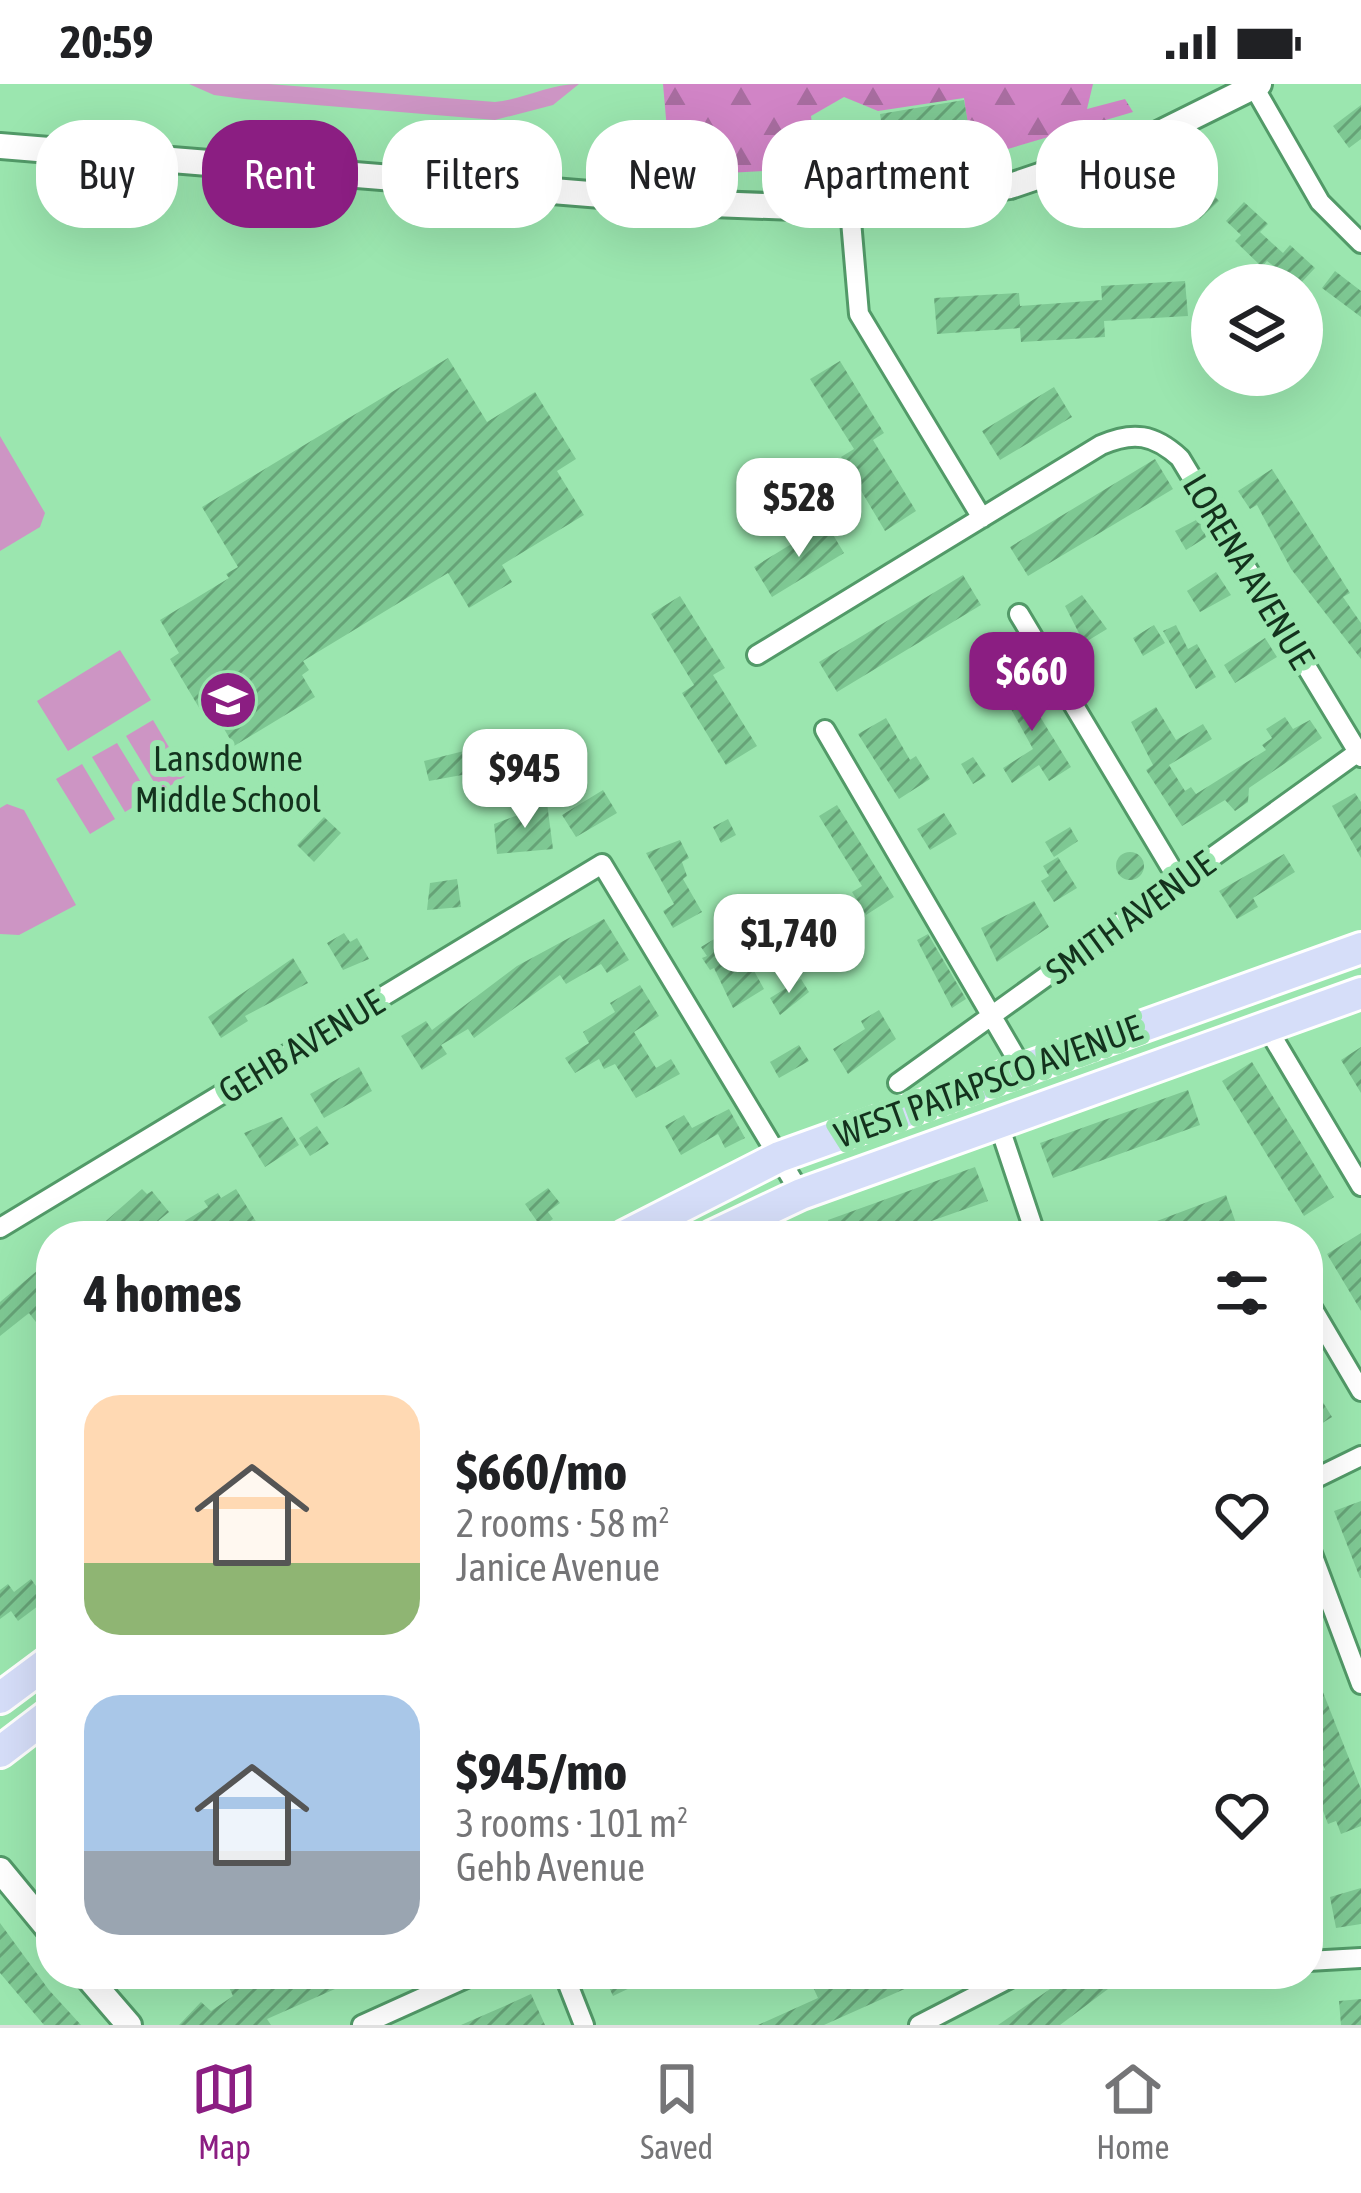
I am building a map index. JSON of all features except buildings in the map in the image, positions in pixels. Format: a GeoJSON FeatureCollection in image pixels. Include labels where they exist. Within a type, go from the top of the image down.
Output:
{"type":"FeatureCollection","features":[{"type":"Feature","properties":{"kind":"main road","name":"WEST PATAPSCO AVENUE"},"geometry":{"type":"LineString","coordinates":[[653,1221],[779,1157],[1361,948]]}},
{"type":"Feature","properties":{"kind":"main road","name":"WEST PATAPSCO AVENUE"},"geometry":{"type":"LineString","coordinates":[[745,1221],[801,1194],[1361,993]]}},
{"type":"Feature","properties":{"kind":"main road"},"geometry":{"type":"LineString","coordinates":[[0,1698],[36,1671]]}},
{"type":"Feature","properties":{"kind":"main road"},"geometry":{"type":"LineString","coordinates":[[0,1752],[36,1724]]}},
{"type":"Feature","properties":{"kind":"street"},"geometry":{"type":"LineString","coordinates":[[1012,183],[1146,140],[1256,86],[1320,202],[1361,243]]}},
{"type":"Feature","properties":{"kind":"street"},"geometry":{"type":"LineString","coordinates":[[0,146],[762,206]]}},
{"type":"Feature","properties":{"kind":"street"},"geometry":{"type":"LineString","coordinates":[[852,228],[859,314],[982,518]]}},
{"type":"Feature","properties":{"kind":"street","name":"LORENA AVENUE"},"geometry":{"type":"LineString","coordinates":[[757,655],[1120,436],[1153,438],[1168,446],[1201,490],[1360,753]]}},
{"type":"Feature","properties":{"kind":"street"},"geometry":{"type":"LineString","coordinates":[[1019,614],[1179,881]]}},
{"type":"Feature","properties":{"kind":"street"},"geometry":{"type":"LineString","coordinates":[[825,730],[1022,1068]]}},
{"type":"Feature","properties":{"kind":"street","name":"SMITH AVENUE"},"geometry":{"type":"LineString","coordinates":[[898,1083],[1360,753]]}},
{"type":"Feature","properties":{"kind":"street","name":"GEHB AVENUE"},"geometry":{"type":"LineString","coordinates":[[0,1228],[602,863],[779,1157]]}},
{"type":"Feature","properties":{"kind":"street"},"geometry":{"type":"LineString","coordinates":[[1266,1026],[1361,1186]]}},
{"type":"Feature","properties":{"kind":"street"},"geometry":{"type":"LineString","coordinates":[[998,1122],[1031,1221]]}},
{"type":"Feature","properties":{"kind":"street"},"geometry":{"type":"LineString","coordinates":[[779,1157],[801,1194]]}},
{"type":"Feature","properties":{"kind":"street"},"geometry":{"type":"LineString","coordinates":[[1323,1326],[1361,1391]]}},
{"type":"Feature","properties":{"kind":"street"},"geometry":{"type":"LineString","coordinates":[[1323,1475],[1361,1456]]}},
{"type":"Feature","properties":{"kind":"street"},"geometry":{"type":"LineString","coordinates":[[1323,1584],[1361,1684]]}},
{"type":"Feature","properties":{"kind":"street"},"geometry":{"type":"LineString","coordinates":[[0,1870],[36,1914]]}},
{"type":"Feature","properties":{"kind":"street"},"geometry":{"type":"LineString","coordinates":[[1323,1960],[1361,1958]]}},
{"type":"Feature","properties":{"kind":"street"},"geometry":{"type":"LineString","coordinates":[[99,1989],[129,2025]]}},
{"type":"Feature","properties":{"kind":"street"},"geometry":{"type":"LineString","coordinates":[[362,2025],[442,1989]]}},
{"type":"Feature","properties":{"kind":"street"},"geometry":{"type":"LineString","coordinates":[[570,1989],[584,2025]]}},
{"type":"Feature","properties":{"kind":"street"},"geometry":{"type":"LineString","coordinates":[[919,2025],[989,1989]]}},
{"type":"Feature","properties":{"kind":"green space"},"geometry":{"type":"Polygon","coordinates":[[[663,84],[1093,84],[1087,109],[1125,99],[1133,112],[1106,120],[1036,120],[1036,141],[1012,148],[1012,120],[967,120],[964,98],[878,111],[844,97],[812,120],[762,120],[762,171],[738,172],[738,120],[666,120],[663,84]]]}},
{"type":"Feature","properties":{"kind":"shaded area"},"geometry":{"type":"Polygon","coordinates":[[[189,84],[269,84],[495,102],[579,84],[553,105],[495,120],[214,95],[189,84]]]}},
{"type":"Feature","properties":{"kind":"shaded area"},"geometry":{"type":"Polygon","coordinates":[[[0,436],[45,513],[40,527],[0,551],[0,436]]]}},
{"type":"Feature","properties":{"kind":"shaded area"},"geometry":{"type":"Polygon","coordinates":[[[120,650],[151,700],[68,751],[37,701],[120,650]]]}},
{"type":"Feature","properties":{"kind":"shaded area"},"geometry":{"type":"Polygon","coordinates":[[[153,720],[186,776],[160,792],[126,736],[153,720]]]}},
{"type":"Feature","properties":{"kind":"shaded area"},"geometry":{"type":"Polygon","coordinates":[[[117,743],[150,797],[125,812],[92,757],[117,743]]]}},
{"type":"Feature","properties":{"kind":"shaded area"},"geometry":{"type":"Polygon","coordinates":[[[82,764],[115,819],[90,834],[56,779],[82,764]]]}},
{"type":"Feature","properties":{"kind":"shaded area"},"geometry":{"type":"Polygon","coordinates":[[[7,804],[24,810],[76,905],[19,935],[0,934],[0,808],[7,804]]]}},
{"type":"Feature","properties":{"kind":"place","name":"Lansdowne Middle School"},"geometry":{"type":"Point","coordinates":[228,700]}}]}
